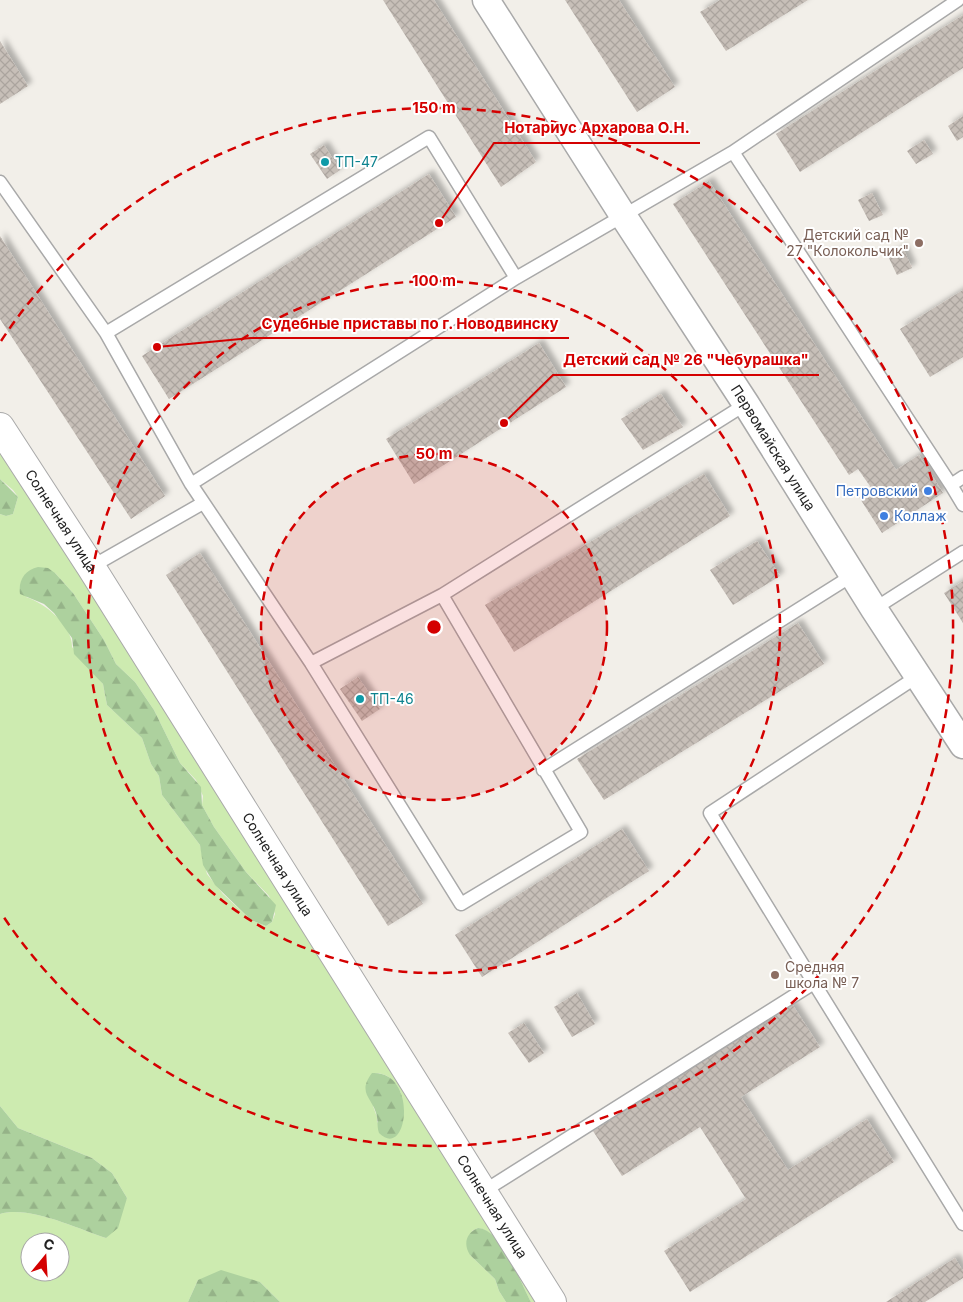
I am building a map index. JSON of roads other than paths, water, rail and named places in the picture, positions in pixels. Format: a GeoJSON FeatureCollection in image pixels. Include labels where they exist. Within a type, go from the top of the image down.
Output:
{"type":"FeatureCollection","features":[{"type":"Feature","properties":{"kind":"street","name":"Первомайская улица"},"geometry":{"type":"LineString","coordinates":[[486,0],[963,746]]}},
{"type":"Feature","properties":{"kind":"street","name":"Солнечная улица"},"geometry":{"type":"LineString","coordinates":[[0,427],[91,567],[552,1302]]}},
{"type":"Feature","properties":{"kind":"lane"},"geometry":{"type":"LineString","coordinates":[[191,484],[516,278],[733,152],[958,0]]}},
{"type":"Feature","properties":{"kind":"lane"},"geometry":{"type":"LineString","coordinates":[[106,333],[429,137],[516,278]]}},
{"type":"Feature","properties":{"kind":"lane"},"geometry":{"type":"LineString","coordinates":[[733,152],[963,505]]}},
{"type":"Feature","properties":{"kind":"lane"},"geometry":{"type":"LineString","coordinates":[[0,182],[106,333],[191,484],[311,663],[461,904],[581,832],[442,595]]}},
{"type":"Feature","properties":{"kind":"lane"},"geometry":{"type":"LineString","coordinates":[[311,663],[442,595],[746,404]]}},
{"type":"Feature","properties":{"kind":"lane"},"geometry":{"type":"LineString","coordinates":[[950,485],[963,477]]}},
{"type":"Feature","properties":{"kind":"lane"},"geometry":{"type":"LineString","coordinates":[[91,567],[204,503]]}},
{"type":"Feature","properties":{"kind":"lane"},"geometry":{"type":"LineString","coordinates":[[874,609],[963,552]]}},
{"type":"Feature","properties":{"kind":"lane"},"geometry":{"type":"LineString","coordinates":[[543,770],[852,575]]}},
{"type":"Feature","properties":{"kind":"lane"},"geometry":{"type":"LineString","coordinates":[[918,676],[710,813],[963,1224]]}},
{"type":"Feature","properties":{"kind":"lane"},"geometry":{"type":"LineString","coordinates":[[484,1191],[814,983]]}},
{"type":"Feature","properties":{"kind":"place","name":"ТП-47"},"geometry":{"type":"Point","coordinates":[325,162]}},
{"type":"Feature","properties":{"kind":"place","name":"Нотариус Архарова О.Н."},"geometry":{"type":"Point","coordinates":[439,223]}},
{"type":"Feature","properties":{"kind":"place","name":"Детский сад № 27 \"Колокольчик\""},"geometry":{"type":"Point","coordinates":[919,243]}},
{"type":"Feature","properties":{"kind":"place","name":"Судебные приставы по г. Новодвинску"},"geometry":{"type":"Point","coordinates":[157,347]}},
{"type":"Feature","properties":{"kind":"place","name":"Детский сад № 26 \"Чебурашка\""},"geometry":{"type":"Point","coordinates":[504,423]}},
{"type":"Feature","properties":{"kind":"place","name":"Петровский"},"geometry":{"type":"Point","coordinates":[928,491]}},
{"type":"Feature","properties":{"kind":"place","name":"Коллаж"},"geometry":{"type":"Point","coordinates":[884,516]}},
{"type":"Feature","properties":{"kind":"place","name":"ТП-46"},"geometry":{"type":"Point","coordinates":[360,699]}},
{"type":"Feature","properties":{"kind":"place","name":"Средняя школа № 7"},"geometry":{"type":"Point","coordinates":[775,975]}}]}
